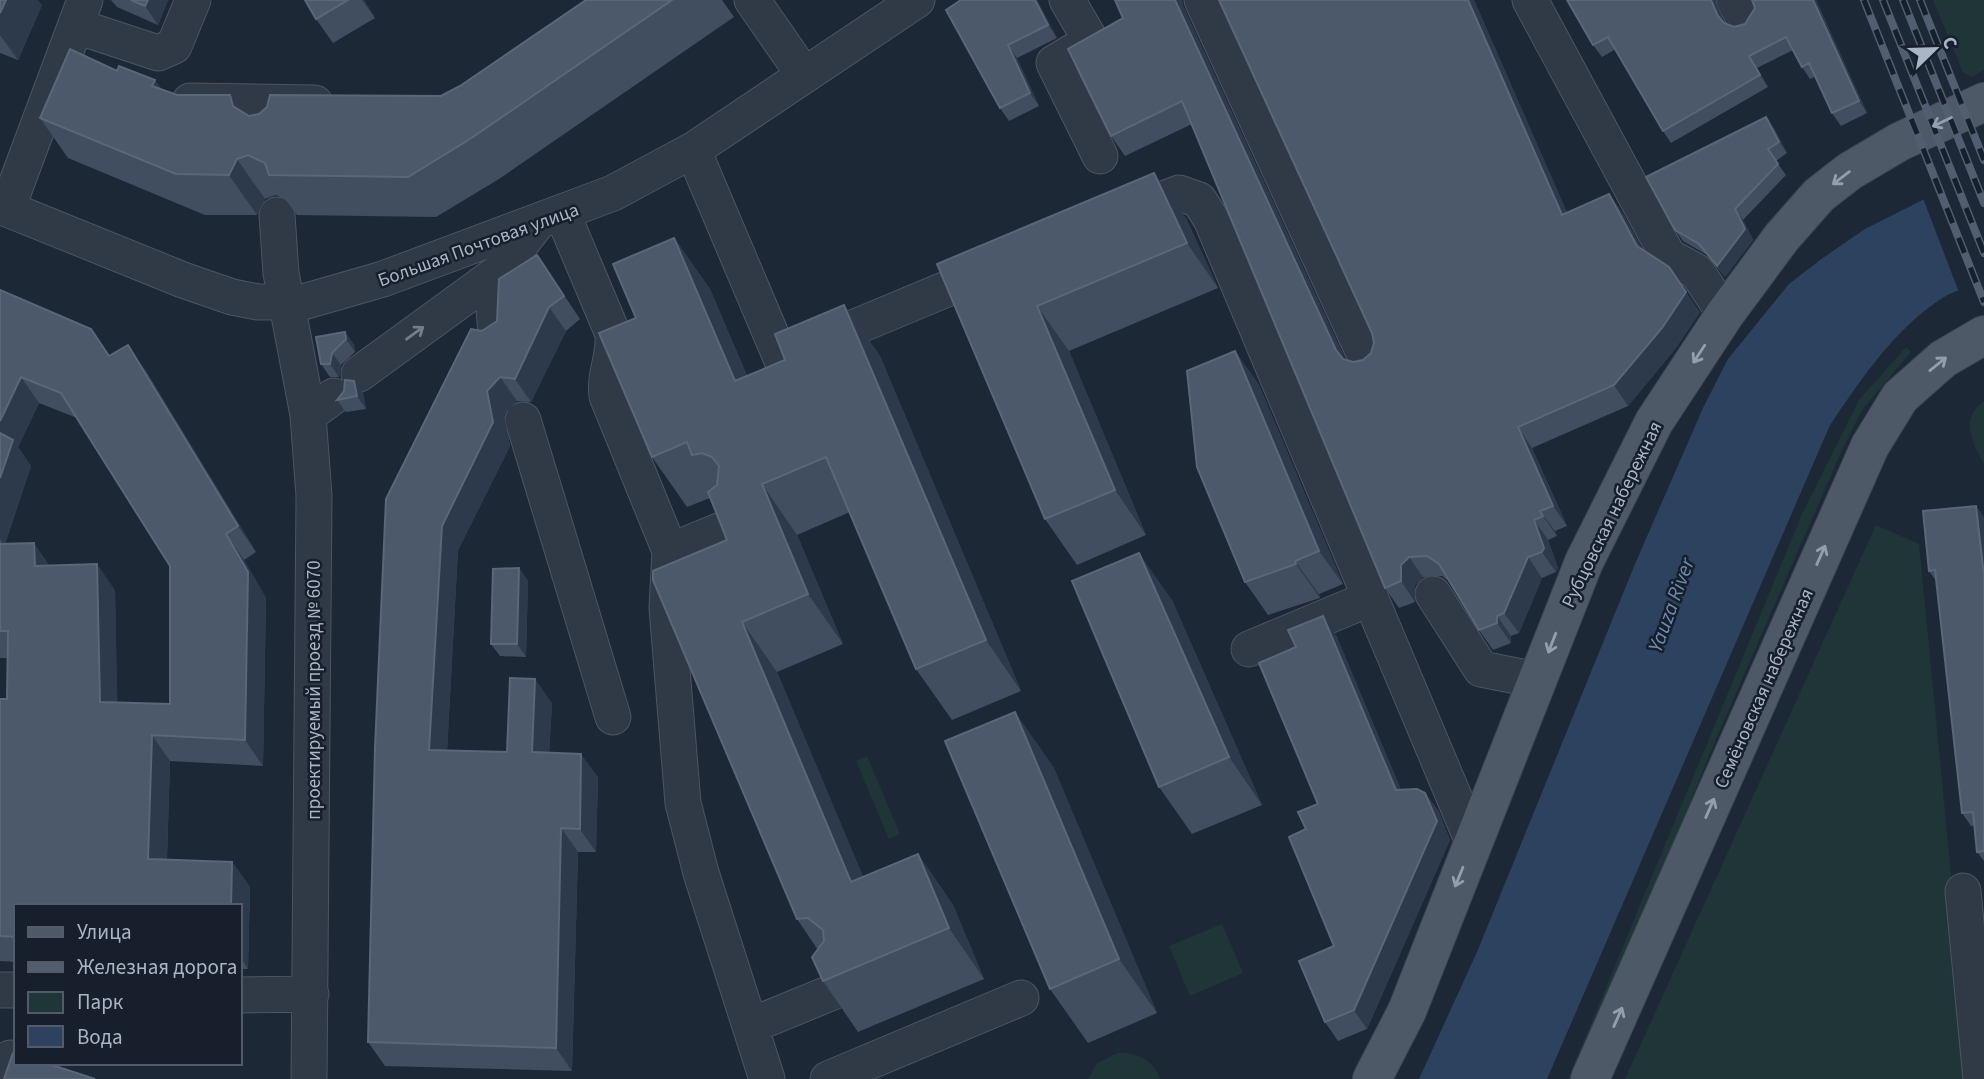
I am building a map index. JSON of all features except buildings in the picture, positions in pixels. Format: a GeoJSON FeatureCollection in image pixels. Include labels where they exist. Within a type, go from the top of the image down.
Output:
{"type":"FeatureCollection","features":[{"type":"Feature","properties":{"kind":"main road","name":"Рубцовская набережная"},"geometry":{"type":"LineString","coordinates":[[1372,1079],[1407,1011],[1584,562],[1654,422],[1725,314],[1782,237],[1819,195],[1850,171],[1899,142],[1984,102]]}},
{"type":"Feature","properties":{"kind":"main road","name":"Семёновская набережная"},"geometry":{"type":"LineString","coordinates":[[1591,1079],[1870,446],[1900,397],[1943,359],[1984,335]]}},
{"type":"Feature","properties":{"kind":"street"},"geometry":{"type":"LineString","coordinates":[[76,17],[158,53],[174,46],[193,0]]}},
{"type":"Feature","properties":{"kind":"street"},"geometry":{"type":"LineString","coordinates":[[752,0],[804,75]]}},
{"type":"Feature","properties":{"kind":"street","name":"Большая Почтовая улица"},"geometry":{"type":"LineString","coordinates":[[3,208],[232,297],[286,304],[337,294],[613,193],[693,150],[917,0]]}},
{"type":"Feature","properties":{"kind":"street"},"geometry":{"type":"LineString","coordinates":[[1067,0],[1091,41],[1054,63],[1100,156]]}},
{"type":"Feature","properties":{"kind":"street"},"geometry":{"type":"LineString","coordinates":[[1202,0],[1368,362]]}},
{"type":"Feature","properties":{"kind":"street"},"geometry":{"type":"LineString","coordinates":[[1530,0],[1668,256],[1697,272],[1725,314]]}},
{"type":"Feature","properties":{"kind":"street"},"geometry":{"type":"LineString","coordinates":[[76,17],[107,70]]}},
{"type":"Feature","properties":{"kind":"street"},"geometry":{"type":"LineString","coordinates":[[3,208],[76,17]]}},
{"type":"Feature","properties":{"kind":"street"},"geometry":{"type":"LineString","coordinates":[[158,89],[196,103],[278,119],[346,103]]}},
{"type":"Feature","properties":{"kind":"street"},"geometry":{"type":"LineString","coordinates":[[693,150],[781,358],[1016,260]]}},
{"type":"Feature","properties":{"kind":"street"},"geometry":{"type":"LineString","coordinates":[[1091,228],[1179,193],[1199,200],[1211,219],[1473,842]]}},
{"type":"Feature","properties":{"kind":"street","name":"проектируемый проезд № 6070"},"geometry":{"type":"LineString","coordinates":[[277,215],[286,304],[321,406],[314,496],[309,1079]]}},
{"type":"Feature","properties":{"kind":"street"},"geometry":{"type":"LineString","coordinates":[[359,373],[499,272],[550,218],[613,334],[614,345],[606,377],[607,396],[670,551],[667,608],[683,803],[767,1079]]}},
{"type":"Feature","properties":{"kind":"street"},"geometry":{"type":"LineString","coordinates":[[496,335],[494,308],[499,272]]}},
{"type":"Feature","properties":{"kind":"street"},"geometry":{"type":"LineString","coordinates":[[523,420],[613,717]]}},
{"type":"Feature","properties":{"kind":"street"},"geometry":{"type":"LineString","coordinates":[[670,551],[736,524]]}},
{"type":"Feature","properties":{"kind":"street"},"geometry":{"type":"LineString","coordinates":[[1433,594],[1481,668],[1538,680]]}},
{"type":"Feature","properties":{"kind":"street"},"geometry":{"type":"LineString","coordinates":[[1249,649],[1371,598]]}},
{"type":"Feature","properties":{"kind":"street"},"geometry":{"type":"LineString","coordinates":[[1963,891],[1981,1079]]}},
{"type":"Feature","properties":{"kind":"street"},"geometry":{"type":"LineString","coordinates":[[750,1027],[840,989]]}},
{"type":"Feature","properties":{"kind":"street"},"geometry":{"type":"LineString","coordinates":[[242,995],[311,995]]}},
{"type":"Feature","properties":{"kind":"street"},"geometry":{"type":"LineString","coordinates":[[828,1079],[1021,998]]}},
{"type":"Feature","properties":{"kind":"street"},"geometry":{"type":"LineString","coordinates":[[3,1079],[10,1058],[14,1059]]}},
{"type":"Feature","properties":{"kind":"green space"},"geometry":{"type":"Polygon","coordinates":[[[1933,0],[1984,0],[1984,70],[1972,77],[1963,72],[1933,0]]]}},
{"type":"Feature","properties":{"kind":"green space"},"geometry":{"type":"Polygon","coordinates":[[[1906,347],[1911,352],[1862,410],[1839,457],[1713,746],[1579,1076],[1577,1079],[1568,1079],[1803,512],[1859,400],[1906,347]]]}},
{"type":"Feature","properties":{"kind":"green space"},"geometry":{"type":"Polygon","coordinates":[[[1984,401],[1984,464],[1972,439],[1970,423],[1976,408],[1984,401]]]}},
{"type":"Feature","properties":{"kind":"green space"},"geometry":{"type":"Polygon","coordinates":[[[1876,525],[1919,544],[1971,1079],[1625,1079],[1876,525]]]}},
{"type":"Feature","properties":{"kind":"green space"},"geometry":{"type":"Polygon","coordinates":[[[867,756],[900,834],[889,839],[856,761],[867,756]]]}},
{"type":"Feature","properties":{"kind":"green space"},"geometry":{"type":"Polygon","coordinates":[[[1222,924],[1243,973],[1190,996],[1169,946],[1222,924]]]}},
{"type":"Feature","properties":{"kind":"green space"},"geometry":{"type":"Polygon","coordinates":[[[1118,1053],[1144,1058],[1153,1066],[1160,1079],[1088,1079],[1097,1063],[1118,1053]]]}},
{"type":"Feature","properties":{"kind":"water","name":"Yauza River"},"geometry":{"type":"Polygon","coordinates":[[[1984,169],[1984,281],[1944,297],[1910,323],[1881,355],[1830,425],[1547,1079],[1419,1079],[1477,952],[1635,564],[1703,408],[1728,359],[1789,284],[1820,260],[1865,229],[1984,169]]]}},
{"type":"Feature","properties":{"kind":"pier"},"geometry":{"type":"Polygon","coordinates":[[[1984,165],[1984,285],[1960,295],[1923,198],[1984,165]]]}},
{"type":"Feature","properties":{"kind":"railway"},"geometry":{"type":"LineString","coordinates":[[1864,0],[1984,302]]}},
{"type":"Feature","properties":{"kind":"railway"},"geometry":{"type":"LineString","coordinates":[[1883,0],[1984,253]]}},
{"type":"Feature","properties":{"kind":"railway"},"geometry":{"type":"LineString","coordinates":[[1903,0],[1984,203]]}},
{"type":"Feature","properties":{"kind":"railway"},"geometry":{"type":"LineString","coordinates":[[1920,0],[1984,160]]}}]}
